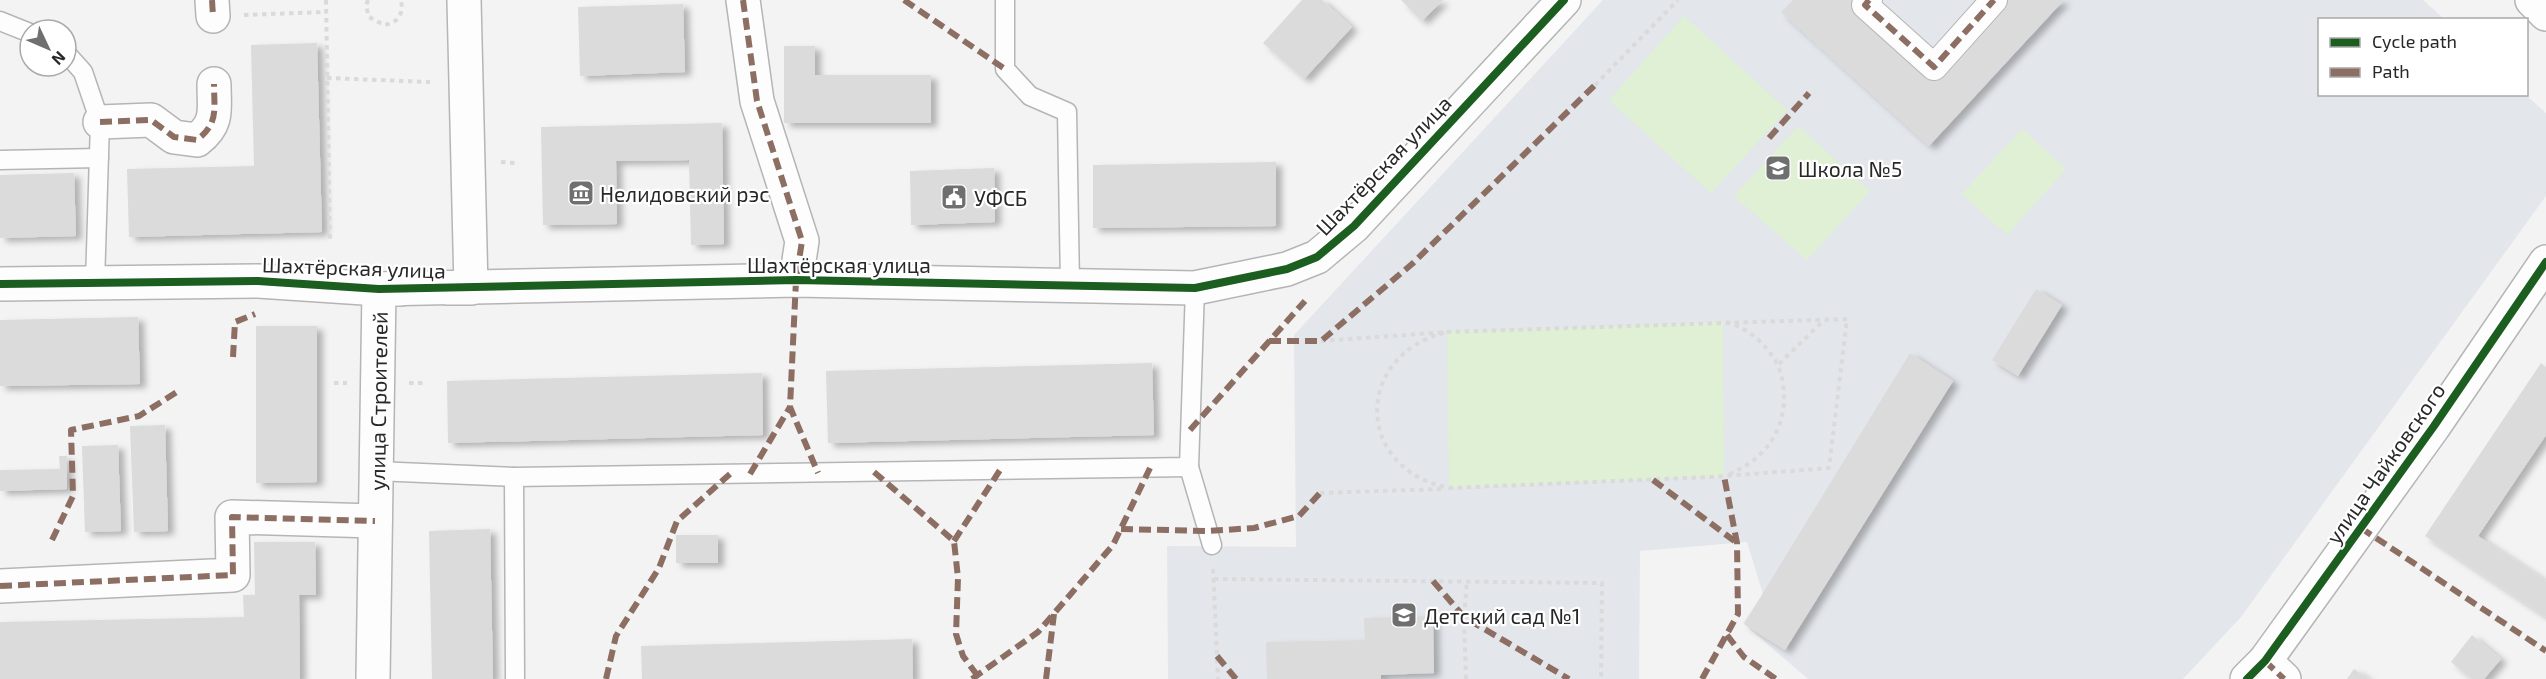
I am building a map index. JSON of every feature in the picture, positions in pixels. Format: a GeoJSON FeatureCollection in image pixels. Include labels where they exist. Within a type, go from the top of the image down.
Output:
{"type":"FeatureCollection","features":[{"type":"Feature","properties":{"kind":"street"},"geometry":{"type":"LineString","coordinates":[[464,0],[471,288]]}},
{"type":"Feature","properties":{"kind":"street"},"geometry":{"type":"LineString","coordinates":[[743,0],[757,101],[802,241],[796,280]]}},
{"type":"Feature","properties":{"kind":"street","name":"Шахтёрская улица"},"geometry":{"type":"LineString","coordinates":[[471,288],[796,280],[1195,288],[1287,269],[1317,257],[1354,226],[1564,0]]}},
{"type":"Feature","properties":{"kind":"street"},"geometry":{"type":"LineString","coordinates":[[1869,0],[1865,5],[1934,67],[1994,0]]}},
{"type":"Feature","properties":{"kind":"street"},"geometry":{"type":"LineString","coordinates":[[2532,0],[2546,14]]}},
{"type":"Feature","properties":{"kind":"street"},"geometry":{"type":"LineString","coordinates":[[100,122],[150,120],[174,136],[197,140],[208,132],[214,120],[214,84]]}},
{"type":"Feature","properties":{"kind":"street","name":"улица Чайковского"},"geometry":{"type":"LineString","coordinates":[[2265,673],[2546,262]]}},
{"type":"Feature","properties":{"kind":"street","name":"Шахтёрская улица"},"geometry":{"type":"LineString","coordinates":[[0,284],[258,281],[379,289]]}},
{"type":"Feature","properties":{"kind":"street","name":"улица Строителей"},"geometry":{"type":"LineString","coordinates":[[373,679],[379,289],[471,288]]}},
{"type":"Feature","properties":{"kind":"street"},"geometry":{"type":"LineString","coordinates":[[0,586],[233,575],[232,518],[375,521]]}},
{"type":"Feature","properties":{"kind":"lane"},"geometry":{"type":"LineString","coordinates":[[1005,0],[1005,69],[1030,96],[1067,112],[1070,285]]}},
{"type":"Feature","properties":{"kind":"lane"},"geometry":{"type":"LineString","coordinates":[[0,21],[18,28]]}},
{"type":"Feature","properties":{"kind":"lane"},"geometry":{"type":"LineString","coordinates":[[78,66],[83,72],[100,122],[95,283]]}},
{"type":"Feature","properties":{"kind":"lane"},"geometry":{"type":"LineString","coordinates":[[0,160],[99,158]]}},
{"type":"Feature","properties":{"kind":"lane"},"geometry":{"type":"LineString","coordinates":[[1195,288],[1189,467],[1212,545]]}},
{"type":"Feature","properties":{"kind":"lane"},"geometry":{"type":"LineString","coordinates":[[376,471],[514,477],[1189,467]]}},
{"type":"Feature","properties":{"kind":"lane"},"geometry":{"type":"LineString","coordinates":[[514,477],[515,679]]}},
{"type":"Feature","properties":{"kind":"path"},"geometry":{"type":"LineString","coordinates":[[326,0],[330,243]]}},
{"type":"Feature","properties":{"kind":"path"},"geometry":{"type":"LineString","coordinates":[[368,0],[366,6],[369,17],[384,25],[395,22],[399,18],[403,7],[402,0]]}},
{"type":"Feature","properties":{"kind":"path"},"geometry":{"type":"LineString","coordinates":[[1595,86],[1678,0]]}},
{"type":"Feature","properties":{"kind":"path"},"geometry":{"type":"LineString","coordinates":[[213,8],[326,12]]}},
{"type":"Feature","properties":{"kind":"path"},"geometry":{"type":"LineString","coordinates":[[327,78],[430,81]]}},
{"type":"Feature","properties":{"kind":"path"},"geometry":{"type":"LineString","coordinates":[[1778,365],[1825,319]]}},
{"type":"Feature","properties":{"kind":"path"},"geometry":{"type":"LineString","coordinates":[[1320,493],[1724,476],[1828,468],[1847,319],[1723,321],[1447,332],[1321,341]]}},
{"type":"Feature","properties":{"kind":"path"},"geometry":{"type":"LineString","coordinates":[[1723,321],[1746,330],[1759,339],[1778,365],[1785,388],[1782,421],[1767,449],[1755,460],[1724,476]]}},
{"type":"Feature","properties":{"kind":"path"},"geometry":{"type":"LineString","coordinates":[[1447,332],[1422,339],[1411,345],[1393,363],[1382,386],[1377,411],[1382,436],[1394,458],[1408,472],[1424,482],[1449,488]]}},
{"type":"Feature","properties":{"kind":"path"},"geometry":{"type":"LineString","coordinates":[[1212,545],[1218,679]]}},
{"type":"Feature","properties":{"kind":"path"},"geometry":{"type":"LineString","coordinates":[[1214,579],[1602,583],[1601,679]]}},
{"type":"Feature","properties":{"kind":"path"},"geometry":{"type":"LineString","coordinates":[[1466,679],[1464,617],[1467,582]]}},
{"type":"Feature","properties":{"kind":"shaded area"},"geometry":{"type":"Polygon","coordinates":[[[1603,0],[2423,0],[2443,18],[2318,18],[2318,96],[2527,96],[2546,113],[2546,196],[2241,617],[2183,679],[1808,679],[1743,623],[1763,594],[1747,542],[1640,551],[1639,679],[1168,679],[1167,546],[1296,547],[1294,335],[1603,0]]]}},
{"type":"Feature","properties":{"kind":"green space"},"geometry":{"type":"Polygon","coordinates":[[[1684,16],[1787,110],[1711,193],[1609,100],[1684,16]]]}},
{"type":"Feature","properties":{"kind":"green space"},"geometry":{"type":"Polygon","coordinates":[[[1798,126],[1870,191],[1807,260],[1734,196],[1798,126]]]}},
{"type":"Feature","properties":{"kind":"green space"},"geometry":{"type":"Polygon","coordinates":[[[2022,129],[2066,169],[2007,235],[1962,194],[2022,129]]]}},
{"type":"Feature","properties":{"kind":"green space"},"geometry":{"type":"Polygon","coordinates":[[[1723,322],[1724,476],[1449,488],[1447,332],[1723,322]]]}},
{"type":"Feature","properties":{"kind":"building"},"geometry":{"type":"Polygon","coordinates":[[[1302,0],[1322,0],[1352,27],[1304,79],[1263,43],[1302,0]]]}},
{"type":"Feature","properties":{"kind":"building"},"geometry":{"type":"Polygon","coordinates":[[[1401,0],[1443,0],[1422,21],[1401,0]]]}},
{"type":"Feature","properties":{"kind":"building"},"geometry":{"type":"Polygon","coordinates":[[[1793,0],[1869,0],[1934,67],[1994,0],[2064,0],[1929,146],[1781,12],[1793,0]]]}},
{"type":"Feature","properties":{"kind":"building"},"geometry":{"type":"Polygon","coordinates":[[[683,4],[685,72],[580,76],[578,7],[683,4]]]}},
{"type":"Feature","properties":{"kind":"building"},"geometry":{"type":"Polygon","coordinates":[[[317,43],[322,232],[129,237],[127,169],[254,166],[251,45],[317,43]]]}},
{"type":"Feature","properties":{"kind":"building"},"geometry":{"type":"Polygon","coordinates":[[[784,46],[815,46],[815,75],[931,75],[931,123],[784,123],[784,46]]]}},
{"type":"Feature","properties":{"kind":"building"},"geometry":{"type":"Polygon","coordinates":[[[722,123],[724,244],[691,245],[689,160],[616,161],[617,224],[543,225],[541,127],[722,123]]]}},
{"type":"Feature","properties":{"kind":"building"},"geometry":{"type":"Polygon","coordinates":[[[1276,162],[1276,226],[1093,228],[1093,165],[1276,162]]]}},
{"type":"Feature","properties":{"kind":"building"},"geometry":{"type":"Polygon","coordinates":[[[994,168],[995,222],[911,225],[910,171],[994,168]]]}},
{"type":"Feature","properties":{"kind":"building"},"geometry":{"type":"Polygon","coordinates":[[[74,173],[76,236],[0,238],[0,175],[74,173]]]}},
{"type":"Feature","properties":{"kind":"building"},"geometry":{"type":"Polygon","coordinates":[[[2036,289],[2062,305],[2018,376],[1992,360],[2036,289]]]}},
{"type":"Feature","properties":{"kind":"building"},"geometry":{"type":"Polygon","coordinates":[[[138,317],[140,384],[0,386],[0,320],[138,317]]]}},
{"type":"Feature","properties":{"kind":"building"},"geometry":{"type":"Polygon","coordinates":[[[256,326],[317,326],[317,482],[256,483],[256,326]]]}},
{"type":"Feature","properties":{"kind":"building"},"geometry":{"type":"Polygon","coordinates":[[[1910,353],[1953,381],[1785,650],[1744,624],[1910,353]]]}},
{"type":"Feature","properties":{"kind":"building"},"geometry":{"type":"Polygon","coordinates":[[[1152,363],[1154,435],[828,443],[826,371],[1152,363]]]}},
{"type":"Feature","properties":{"kind":"building"},"geometry":{"type":"Polygon","coordinates":[[[2541,363],[2546,367],[2546,435],[2478,536],[2546,581],[2546,617],[2425,536],[2541,363]]]}},
{"type":"Feature","properties":{"kind":"building"},"geometry":{"type":"Polygon","coordinates":[[[762,373],[763,435],[448,443],[447,381],[762,373]]]}},
{"type":"Feature","properties":{"kind":"building"},"geometry":{"type":"Polygon","coordinates":[[[165,425],[168,531],[134,532],[130,426],[165,425]]]}},
{"type":"Feature","properties":{"kind":"building"},"geometry":{"type":"Polygon","coordinates":[[[118,445],[121,531],[85,532],[82,446],[118,445]]]}},
{"type":"Feature","properties":{"kind":"building"},"geometry":{"type":"Polygon","coordinates":[[[59,456],[67,456],[67,489],[0,491],[0,470],[60,469],[59,456]]]}},
{"type":"Feature","properties":{"kind":"building"},"geometry":{"type":"Polygon","coordinates":[[[490,529],[493,679],[432,679],[429,531],[490,529]]]}},
{"type":"Feature","properties":{"kind":"building"},"geometry":{"type":"Polygon","coordinates":[[[676,535],[718,535],[718,563],[676,563],[676,535]]]}},
{"type":"Feature","properties":{"kind":"building"},"geometry":{"type":"Polygon","coordinates":[[[254,542],[315,542],[316,595],[299,595],[300,679],[0,679],[0,622],[244,617],[243,595],[255,595],[254,542]]]}},
{"type":"Feature","properties":{"kind":"building"},"geometry":{"type":"Polygon","coordinates":[[[1433,616],[1434,673],[1381,675],[1381,679],[1267,679],[1266,642],[1365,640],[1364,618],[1433,616]]]}},
{"type":"Feature","properties":{"kind":"building"},"geometry":{"type":"Polygon","coordinates":[[[2472,635],[2501,659],[2484,679],[2472,679],[2451,662],[2472,635]]]}},
{"type":"Feature","properties":{"kind":"building"},"geometry":{"type":"Polygon","coordinates":[[[912,639],[913,679],[642,679],[641,646],[912,639]]]}},
{"type":"Feature","properties":{"kind":"building"},"geometry":{"type":"Polygon","coordinates":[[[2354,669],[2369,679],[2347,679],[2354,669]]]}},
{"type":"Feature","properties":{"kind":"marked path"},"geometry":{"type":"LineString","coordinates":[[212,0],[213,16]]}},
{"type":"Feature","properties":{"kind":"marked path"},"geometry":{"type":"LineString","coordinates":[[743,0],[757,101],[802,241],[796,280],[790,407],[818,473]]}},
{"type":"Feature","properties":{"kind":"marked path"},"geometry":{"type":"LineString","coordinates":[[904,0],[1005,69]]}},
{"type":"Feature","properties":{"kind":"marked path"},"geometry":{"type":"LineString","coordinates":[[1869,0],[1865,5],[1934,67],[1994,0]]}},
{"type":"Feature","properties":{"kind":"marked path"},"geometry":{"type":"LineString","coordinates":[[100,122],[151,120],[174,137],[197,140],[209,128],[214,115],[214,84]]}},
{"type":"Feature","properties":{"kind":"marked path"},"geometry":{"type":"LineString","coordinates":[[1269,341],[1321,341],[1412,264],[1595,85]]}},
{"type":"Feature","properties":{"kind":"marked path"},"geometry":{"type":"LineString","coordinates":[[1769,138],[1809,93]]}},
{"type":"Feature","properties":{"kind":"marked path"},"geometry":{"type":"LineString","coordinates":[[1190,430],[1305,301]]}},
{"type":"Feature","properties":{"kind":"marked path"},"geometry":{"type":"LineString","coordinates":[[233,357],[235,322],[255,314]]}},
{"type":"Feature","properties":{"kind":"marked path"},"geometry":{"type":"LineString","coordinates":[[52,540],[73,496],[71,430],[139,416],[180,390]]}},
{"type":"Feature","properties":{"kind":"marked path"},"geometry":{"type":"LineString","coordinates":[[750,474],[790,407]]}},
{"type":"Feature","properties":{"kind":"marked path"},"geometry":{"type":"LineString","coordinates":[[972,679],[1038,632],[1113,545],[1150,468]]}},
{"type":"Feature","properties":{"kind":"marked path"},"geometry":{"type":"LineString","coordinates":[[954,541],[1000,470]]}},
{"type":"Feature","properties":{"kind":"marked path"},"geometry":{"type":"LineString","coordinates":[[874,472],[954,541],[958,578],[956,634],[963,656],[980,679]]}},
{"type":"Feature","properties":{"kind":"marked path"},"geometry":{"type":"LineString","coordinates":[[606,679],[616,636],[659,568],[677,521],[730,474]]}},
{"type":"Feature","properties":{"kind":"marked path"},"geometry":{"type":"LineString","coordinates":[[1702,679],[1738,614],[1737,543],[1724,476]]}},
{"type":"Feature","properties":{"kind":"marked path"},"geometry":{"type":"LineString","coordinates":[[1653,480],[1737,543]]}},
{"type":"Feature","properties":{"kind":"marked path"},"geometry":{"type":"LineString","coordinates":[[1121,529],[1208,531],[1254,528],[1299,516],[1320,493]]}},
{"type":"Feature","properties":{"kind":"marked path"},"geometry":{"type":"LineString","coordinates":[[0,586],[233,575],[232,517],[375,521]]}},
{"type":"Feature","properties":{"kind":"marked path"},"geometry":{"type":"LineString","coordinates":[[2361,528],[2546,651]]}},
{"type":"Feature","properties":{"kind":"marked path"},"geometry":{"type":"LineString","coordinates":[[1433,581],[1464,617],[1569,679]]}},
{"type":"Feature","properties":{"kind":"marked path"},"geometry":{"type":"LineString","coordinates":[[1046,679],[1054,614]]}},
{"type":"Feature","properties":{"kind":"marked path"},"geometry":{"type":"LineString","coordinates":[[1727,635],[1744,657],[1776,679]]}},
{"type":"Feature","properties":{"kind":"marked path"},"geometry":{"type":"LineString","coordinates":[[1217,656],[1236,679]]}},
{"type":"Feature","properties":{"kind":"marked path"},"geometry":{"type":"LineString","coordinates":[[2265,661],[2284,679]]}},
{"type":"Feature","properties":{"kind":"cycle path"},"geometry":{"type":"LineString","coordinates":[[0,284],[258,281],[379,289],[796,280],[1195,288],[1287,269],[1317,257],[1354,226],[1564,0]]}},
{"type":"Feature","properties":{"kind":"cycle path"},"geometry":{"type":"LineString","coordinates":[[2247,679],[2265,661],[2434,426],[2546,262]]}},
{"type":"Feature","properties":{"kind":"place","name":"Школа №5"},"geometry":{"type":"Point","coordinates":[1778,168]}},
{"type":"Feature","properties":{"kind":"place","name":"Нелидовский рэс"},"geometry":{"type":"Point","coordinates":[581,193]}},
{"type":"Feature","properties":{"kind":"place","name":"УФСБ"},"geometry":{"type":"Point","coordinates":[954,197]}},
{"type":"Feature","properties":{"kind":"place","name":"Детский сад №1"},"geometry":{"type":"Point","coordinates":[1404,615]}}]}
